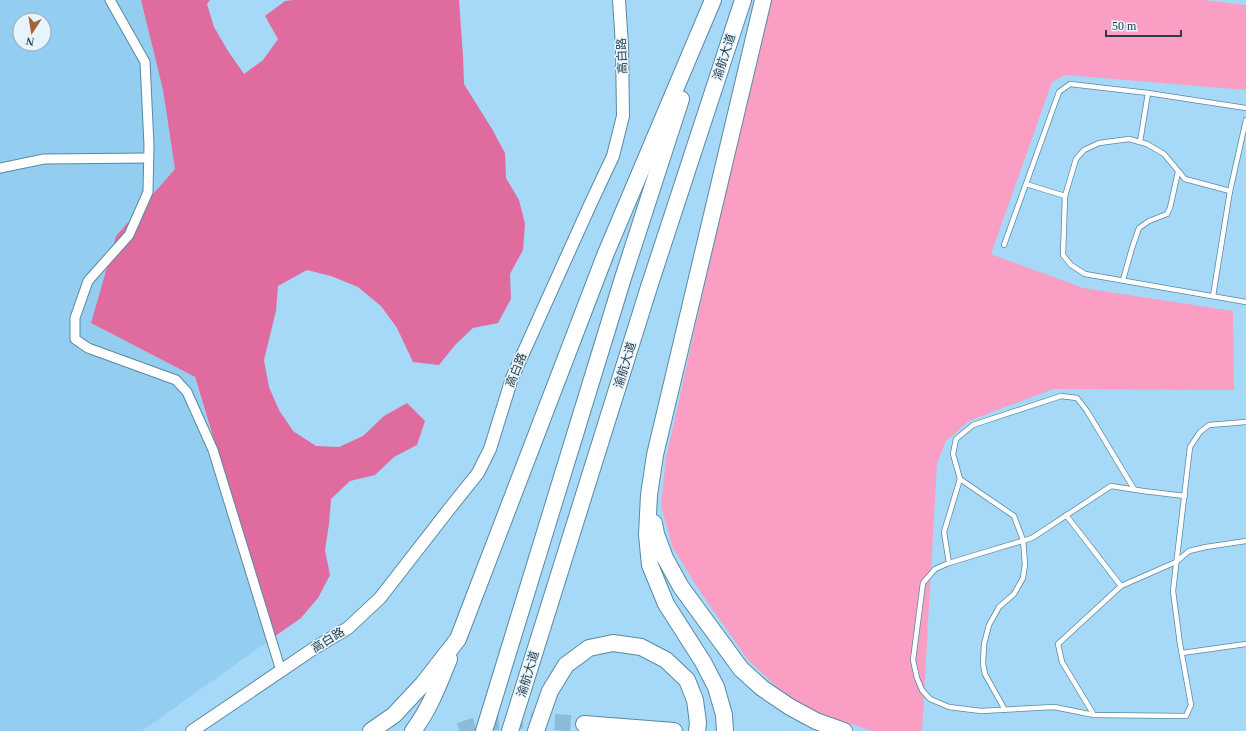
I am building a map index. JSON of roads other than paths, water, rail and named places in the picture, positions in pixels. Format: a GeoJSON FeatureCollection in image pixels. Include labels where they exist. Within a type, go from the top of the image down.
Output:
{"type":"FeatureCollection","features":[{"type":"Feature","properties":{"kind":"highway"},"geometry":{"type":"LineString","coordinates":[[413,731],[422,719],[458,639],[606,253],[713,0]]}},
{"type":"Feature","properties":{"kind":"highway","name":"渝航大道"},"geometry":{"type":"LineString","coordinates":[[484,731],[623,278],[713,0]]}},
{"type":"Feature","properties":{"kind":"highway","name":"渝航大道"},"geometry":{"type":"LineString","coordinates":[[510,731],[652,280],[743,0]]}},
{"type":"Feature","properties":{"kind":"highway"},"geometry":{"type":"LineString","coordinates":[[725,731],[724,715],[716,687],[703,662],[666,604],[650,565],[647,535],[649,496],[656,455],[763,0]]}},
{"type":"Feature","properties":{"kind":"highway"},"geometry":{"type":"LineString","coordinates":[[649,496],[656,534],[665,558],[681,587],[741,669],[762,688],[790,707],[816,721],[844,731]]}},
{"type":"Feature","properties":{"kind":"highway"},"geometry":{"type":"LineString","coordinates":[[372,731],[394,715],[423,684],[458,639]]}},
{"type":"Feature","properties":{"kind":"highway"},"geometry":{"type":"LineString","coordinates":[[536,731],[550,690],[566,665],[589,648],[613,643],[641,647],[666,660],[687,680],[695,700],[698,723],[697,731]]}},
{"type":"Feature","properties":{"kind":"highway"},"geometry":{"type":"LineString","coordinates":[[584,724],[674,731]]}},
{"type":"Feature","properties":{"kind":"street"},"geometry":{"type":"LineString","coordinates":[[110,0],[145,62],[149,145],[148,192],[129,235],[88,281],[75,318],[75,339],[88,348],[176,380],[187,392],[213,450],[281,671]]}},
{"type":"Feature","properties":{"kind":"street","name":"高白路"},"geometry":{"type":"LineString","coordinates":[[192,731],[313,649],[348,628],[380,598],[478,473],[490,449],[512,378],[613,156],[623,116],[622,46],[619,0]]}},
{"type":"Feature","properties":{"kind":"street"},"geometry":{"type":"LineString","coordinates":[[0,168],[44,159],[148,158]]}},
{"type":"Feature","properties":{"kind":"lane"},"geometry":{"type":"LineString","coordinates":[[1004,245],[1059,92],[1070,84],[1148,93],[1246,108]]}},
{"type":"Feature","properties":{"kind":"lane"},"geometry":{"type":"LineString","coordinates":[[1140,142],[1148,93]]}},
{"type":"Feature","properties":{"kind":"lane"},"geometry":{"type":"LineString","coordinates":[[1213,296],[1230,191],[1246,120]]}},
{"type":"Feature","properties":{"kind":"lane"},"geometry":{"type":"LineString","coordinates":[[1230,191],[1185,179],[1164,154],[1147,144],[1129,139],[1099,143],[1084,150],[1076,159],[1065,196],[1063,255],[1072,265],[1085,274],[1246,302]]}},
{"type":"Feature","properties":{"kind":"lane"},"geometry":{"type":"LineString","coordinates":[[1123,280],[1139,228],[1149,221],[1167,214],[1170,208],[1178,172]]}},
{"type":"Feature","properties":{"kind":"lane"},"geometry":{"type":"LineString","coordinates":[[1026,184],[1065,196]]}},
{"type":"Feature","properties":{"kind":"lane"},"geometry":{"type":"LineString","coordinates":[[949,563],[944,532],[960,479],[953,454],[956,439],[974,425],[1061,396],[1077,398],[1087,410],[1134,489]]}},
{"type":"Feature","properties":{"kind":"lane"},"geometry":{"type":"LineString","coordinates":[[1184,496],[1111,486],[1032,538],[949,563],[935,569],[924,583],[913,660],[917,678],[922,690],[930,699],[949,707],[981,711],[1054,706],[1094,715],[1186,716],[1192,705],[1182,653],[1173,591],[1190,446],[1200,432],[1209,424],[1246,422]]}},
{"type":"Feature","properties":{"kind":"lane"},"geometry":{"type":"LineString","coordinates":[[960,479],[1014,516],[1023,540],[1025,564],[1023,578],[1014,594],[999,607],[988,625],[984,644],[983,664],[986,674],[1005,710]]}},
{"type":"Feature","properties":{"kind":"lane"},"geometry":{"type":"LineString","coordinates":[[1066,516],[1121,586]]}},
{"type":"Feature","properties":{"kind":"lane"},"geometry":{"type":"LineString","coordinates":[[1094,715],[1062,662],[1058,644],[1121,586],[1176,562],[1189,551],[1246,541]]}},
{"type":"Feature","properties":{"kind":"lane"},"geometry":{"type":"LineString","coordinates":[[1182,653],[1246,644]]}},
{"type":"Feature","properties":{"kind":"tunnel"},"geometry":{"type":"LineString","coordinates":[[460,731],[474,726],[504,721],[537,721],[584,724]]}}]}
